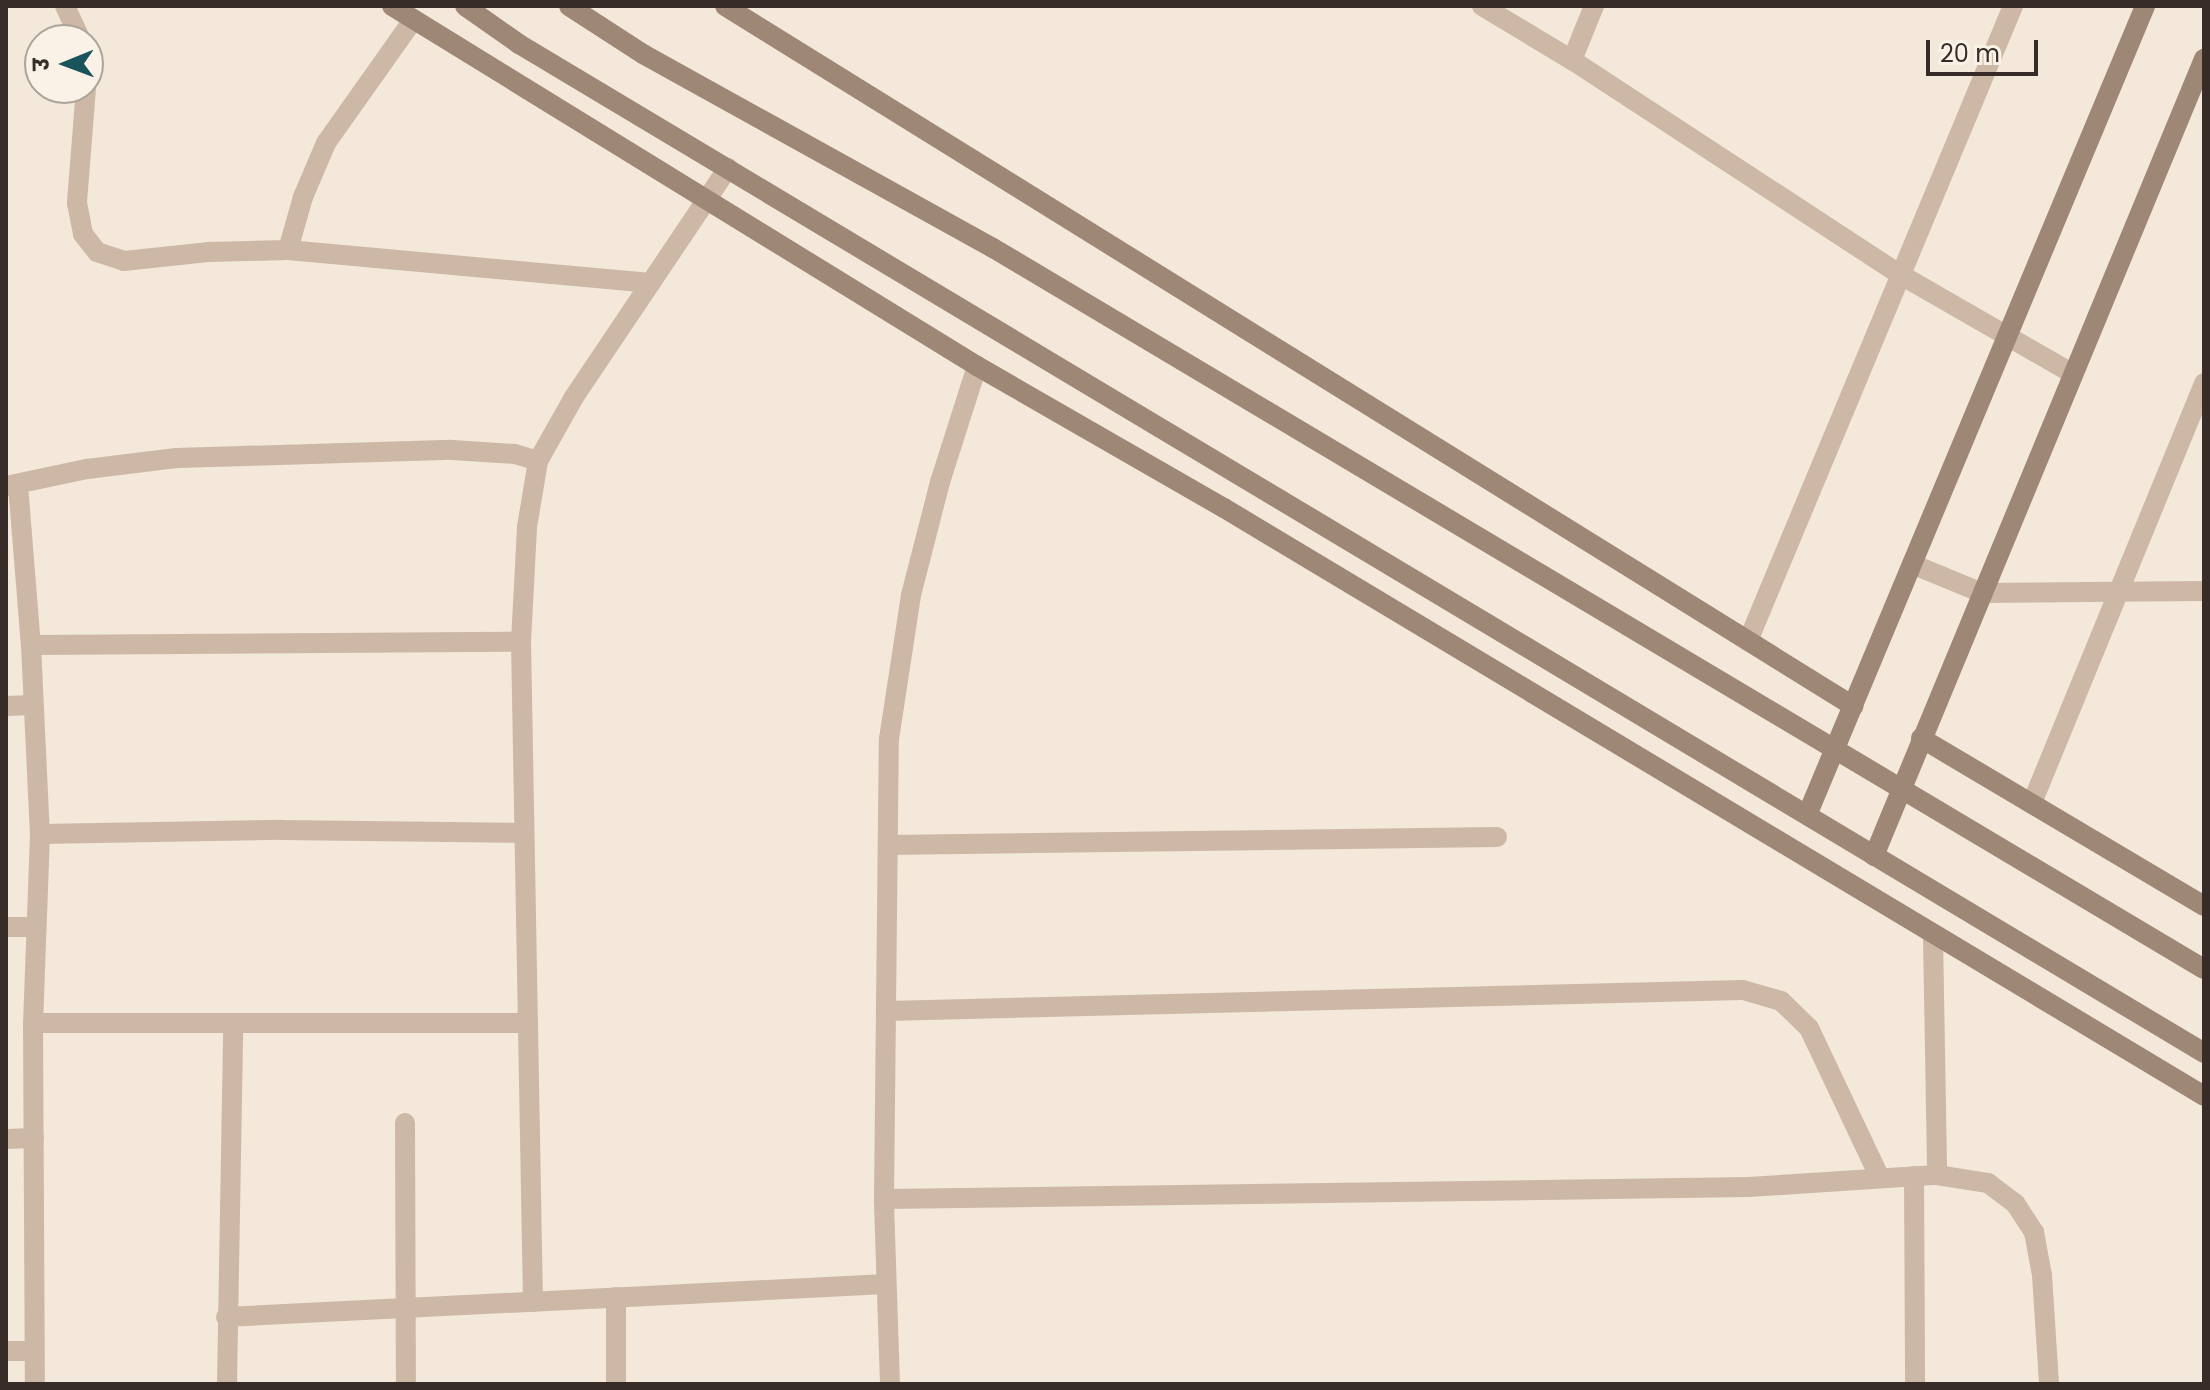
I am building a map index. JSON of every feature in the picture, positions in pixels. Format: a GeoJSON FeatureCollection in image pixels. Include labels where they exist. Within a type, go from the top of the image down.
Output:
{"type":"FeatureCollection","features":[{"type":"Feature","properties":{"kind":"street"},"geometry":{"type":"LineString","coordinates":[[65,6],[76,24]]}},
{"type":"Feature","properties":{"kind":"street"},"geometry":{"type":"LineString","coordinates":[[392,6],[977,366],[1224,508],[2204,1096]]}},
{"type":"Feature","properties":{"kind":"street"},"geometry":{"type":"LineString","coordinates":[[465,6],[519,44],[1808,813],[1874,856],[2204,1053]]}},
{"type":"Feature","properties":{"kind":"street"},"geometry":{"type":"LineString","coordinates":[[569,6],[643,54],[993,248],[2204,969]]}},
{"type":"Feature","properties":{"kind":"street"},"geometry":{"type":"LineString","coordinates":[[725,6],[1853,706]]}},
{"type":"Feature","properties":{"kind":"street"},"geometry":{"type":"LineString","coordinates":[[1482,6],[1572,60],[1901,275],[2073,374]]}},
{"type":"Feature","properties":{"kind":"street"},"geometry":{"type":"LineString","coordinates":[[1572,60],[1594,6]]}},
{"type":"Feature","properties":{"kind":"street"},"geometry":{"type":"LineString","coordinates":[[1748,641],[2013,6]]}},
{"type":"Feature","properties":{"kind":"street"},"geometry":{"type":"LineString","coordinates":[[1808,813],[2145,6]]}},
{"type":"Feature","properties":{"kind":"street"},"geometry":{"type":"LineString","coordinates":[[288,250],[303,197],[326,143],[413,20]]}},
{"type":"Feature","properties":{"kind":"street"},"geometry":{"type":"LineString","coordinates":[[1874,856],[2204,59]]}},
{"type":"Feature","properties":{"kind":"street"},"geometry":{"type":"LineString","coordinates":[[85,104],[77,203],[83,234],[97,252],[124,261],[208,252],[288,250],[650,283]]}},
{"type":"Feature","properties":{"kind":"street"},"geometry":{"type":"LineString","coordinates":[[533,1302],[521,642],[527,527],[538,461],[574,397],[728,168]]}},
{"type":"Feature","properties":{"kind":"street"},"geometry":{"type":"LineString","coordinates":[[890,1384],[884,1199],[889,739],[911,595],[940,482],[977,366]]}},
{"type":"Feature","properties":{"kind":"street"},"geometry":{"type":"LineString","coordinates":[[2032,803],[2204,383]]}},
{"type":"Feature","properties":{"kind":"street"},"geometry":{"type":"LineString","coordinates":[[35,1384],[33,1023],[34,927],[40,834],[31,645],[12,486],[87,469],[176,458],[452,450],[515,454],[538,461]]}},
{"type":"Feature","properties":{"kind":"street"},"geometry":{"type":"LineString","coordinates":[[1912,564],[1982,593],[2204,591]]}},
{"type":"Feature","properties":{"kind":"street"},"geometry":{"type":"LineString","coordinates":[[31,645],[521,642]]}},
{"type":"Feature","properties":{"kind":"street"},"geometry":{"type":"LineString","coordinates":[[6,706],[33,705]]}},
{"type":"Feature","properties":{"kind":"street"},"geometry":{"type":"LineString","coordinates":[[1921,738],[2204,906]]}},
{"type":"Feature","properties":{"kind":"street"},"geometry":{"type":"LineString","coordinates":[[40,834],[281,830],[524,833]]}},
{"type":"Feature","properties":{"kind":"street"},"geometry":{"type":"LineString","coordinates":[[888,845],[1497,837]]}},
{"type":"Feature","properties":{"kind":"street"},"geometry":{"type":"LineString","coordinates":[[6,927],[34,927]]}},
{"type":"Feature","properties":{"kind":"street"},"geometry":{"type":"LineString","coordinates":[[1933,936],[1937,1175]]}},
{"type":"Feature","properties":{"kind":"street"},"geometry":{"type":"LineString","coordinates":[[887,1011],[1743,990],[1781,1001],[1809,1028],[1880,1178]]}},
{"type":"Feature","properties":{"kind":"street"},"geometry":{"type":"LineString","coordinates":[[33,1023],[528,1023]]}},
{"type":"Feature","properties":{"kind":"street"},"geometry":{"type":"LineString","coordinates":[[227,1384],[233,1023]]}},
{"type":"Feature","properties":{"kind":"street"},"geometry":{"type":"LineString","coordinates":[[405,1123],[406,1384]]}},
{"type":"Feature","properties":{"kind":"street"},"geometry":{"type":"LineString","coordinates":[[6,1139],[34,1138]]}},
{"type":"Feature","properties":{"kind":"street"},"geometry":{"type":"LineString","coordinates":[[884,1199],[1749,1187],[1937,1175],[1988,1183],[2015,1203],[2034,1232],[2042,1275],[2049,1384]]}},
{"type":"Feature","properties":{"kind":"street"},"geometry":{"type":"LineString","coordinates":[[1914,1176],[1915,1384]]}},
{"type":"Feature","properties":{"kind":"street"},"geometry":{"type":"LineString","coordinates":[[226,1317],[886,1284]]}},
{"type":"Feature","properties":{"kind":"street"},"geometry":{"type":"LineString","coordinates":[[616,1297],[616,1384]]}},
{"type":"Feature","properties":{"kind":"street"},"geometry":{"type":"LineString","coordinates":[[6,1351],[34,1351]]}}]}
